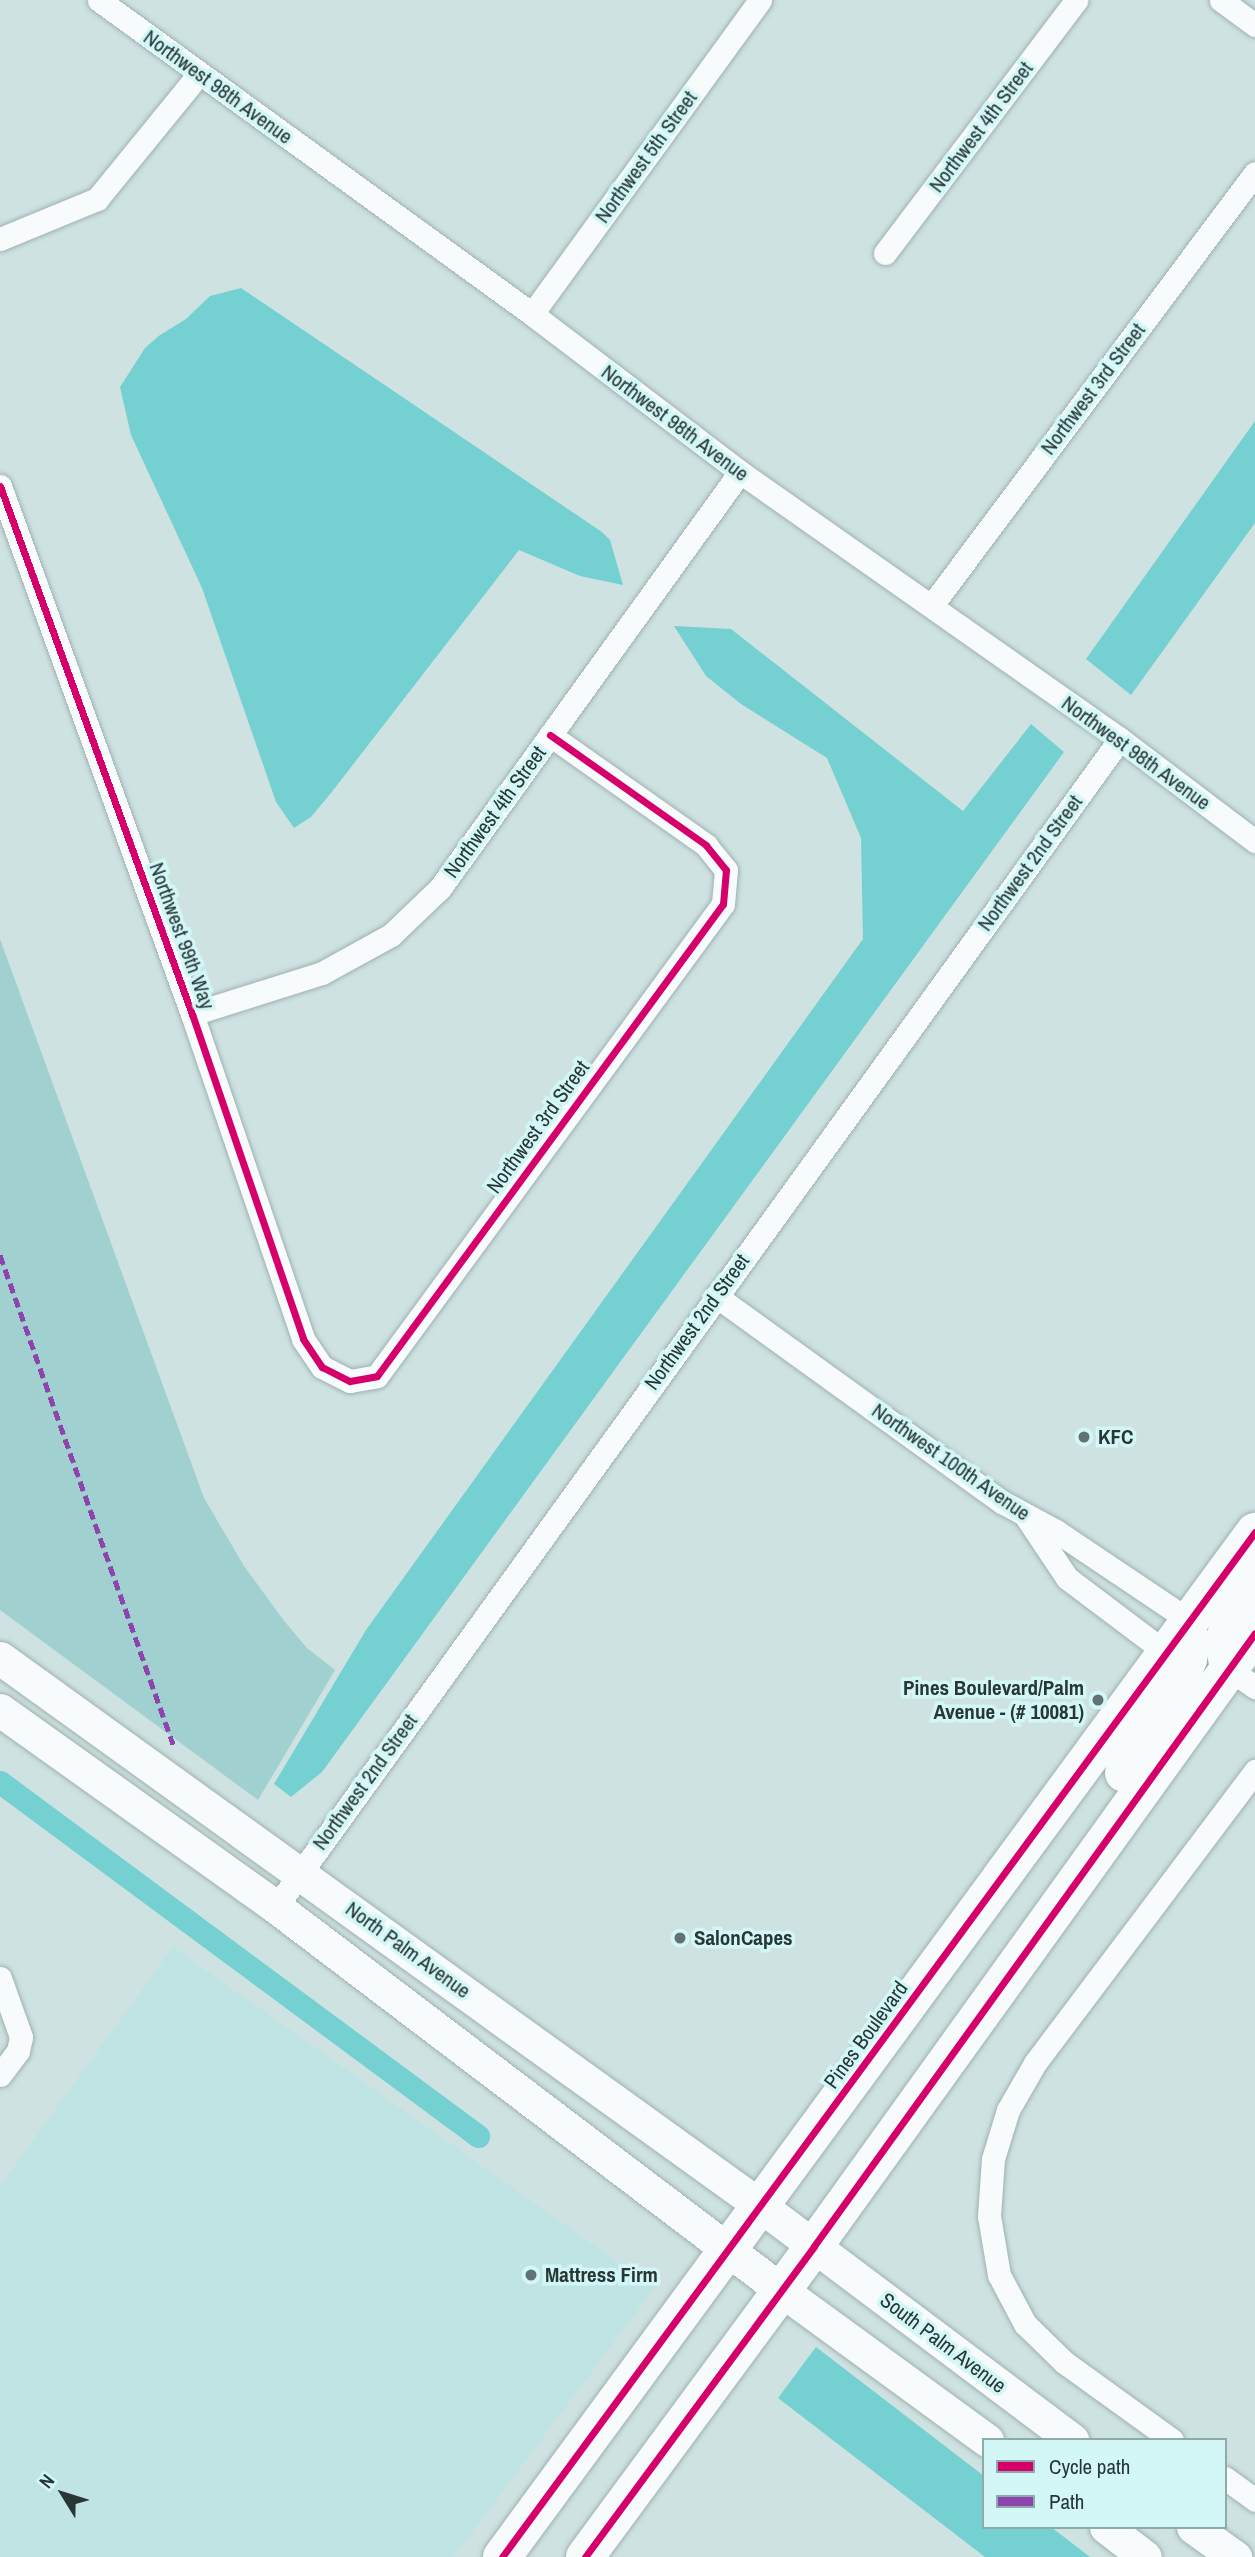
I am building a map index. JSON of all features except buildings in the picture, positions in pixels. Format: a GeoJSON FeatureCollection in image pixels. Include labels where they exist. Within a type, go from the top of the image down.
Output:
{"type":"FeatureCollection","features":[{"type":"Feature","properties":{"kind":"highway","name":"Pines Boulevard"},"geometry":{"type":"LineString","coordinates":[[502,2557],[762,2207],[1255,1532]]}},
{"type":"Feature","properties":{"kind":"highway"},"geometry":{"type":"LineString","coordinates":[[1242,1678],[1224,1641],[1233,1615],[1255,1582]]}},
{"type":"Feature","properties":{"kind":"highway"},"geometry":{"type":"LineString","coordinates":[[1035,1937],[1059,1881],[1180,1680],[1189,1652],[1190,1621]]}},
{"type":"Feature","properties":{"kind":"highway"},"geometry":{"type":"LineString","coordinates":[[585,2557],[814,2246],[1035,1937],[1242,1678],[1255,1633]]}},
{"type":"Feature","properties":{"kind":"main road","name":"North Palm Avenue"},"geometry":{"type":"LineString","coordinates":[[0,1658],[300,1872],[814,2246]]}},
{"type":"Feature","properties":{"kind":"main road","name":"North Palm Avenue"},"geometry":{"type":"LineString","coordinates":[[0,1710],[276,1907],[729,2251]]}},
{"type":"Feature","properties":{"kind":"main road","name":"South Palm Avenue"},"geometry":{"type":"LineString","coordinates":[[814,2246],[1069,2438]]}},
{"type":"Feature","properties":{"kind":"main road"},"geometry":{"type":"LineString","coordinates":[[729,2251],[984,2438]]}},
{"type":"Feature","properties":{"kind":"main road"},"geometry":{"type":"LineString","coordinates":[[1109,2529],[1145,2557]]}},
{"type":"Feature","properties":{"kind":"main road"},"geometry":{"type":"LineString","coordinates":[[1196,2529],[1235,2557]]}},
{"type":"Feature","properties":{"kind":"street","name":"Northwest 98th Avenue"},"geometry":{"type":"LineString","coordinates":[[99,0],[532,314],[740,472],[1120,739],[1255,841]]}},
{"type":"Feature","properties":{"kind":"street","name":"Northwest 5th Street"},"geometry":{"type":"LineString","coordinates":[[532,314],[760,0]]}},
{"type":"Feature","properties":{"kind":"street","name":"Northwest 4th Street"},"geometry":{"type":"LineString","coordinates":[[885,253],[1076,0]]}},
{"type":"Feature","properties":{"kind":"street"},"geometry":{"type":"LineString","coordinates":[[1221,0],[1255,25]]}},
{"type":"Feature","properties":{"kind":"street"},"geometry":{"type":"LineString","coordinates":[[0,239],[97,199],[199,74]]}},
{"type":"Feature","properties":{"kind":"street","name":"Northwest 3rd Street"},"geometry":{"type":"LineString","coordinates":[[932,605],[1255,173]]}},
{"type":"Feature","properties":{"kind":"street","name":"Northwest 4th Street"},"geometry":{"type":"LineString","coordinates":[[192,1014],[322,973],[391,935],[440,888],[740,472]]}},
{"type":"Feature","properties":{"kind":"street","name":"Northwest 99th Way"},"geometry":{"type":"LineString","coordinates":[[0,486],[192,1014],[303,1339],[322,1367],[350,1381]]}},
{"type":"Feature","properties":{"kind":"street","name":"Northwest 3rd Street"},"geometry":{"type":"LineString","coordinates":[[350,1381],[377,1376],[723,904],[726,870],[706,845],[551,735]]}},
{"type":"Feature","properties":{"kind":"street","name":"Northwest 2nd Street"},"geometry":{"type":"LineString","coordinates":[[276,1907],[1120,739]]}},
{"type":"Feature","properties":{"kind":"street","name":"Northwest 100th Avenue"},"geometry":{"type":"LineString","coordinates":[[716,1296],[1002,1502],[1056,1531],[1190,1621]]}},
{"type":"Feature","properties":{"kind":"street"},"geometry":{"type":"LineString","coordinates":[[1026,1515],[1066,1578],[1168,1654]]}},
{"type":"Feature","properties":{"kind":"street"},"geometry":{"type":"LineString","coordinates":[[1169,2438],[1064,2362],[1025,2324],[999,2275],[989,2216],[993,2159],[1008,2109],[1035,2063],[1255,1772]]}},
{"type":"Feature","properties":{"kind":"street"},"geometry":{"type":"LineString","coordinates":[[0,1978],[21,2037],[18,2051],[0,2075]]}},
{"type":"Feature","properties":{"kind":"street"},"geometry":{"type":"LineString","coordinates":[[1227,2479],[1255,2500]]}},
{"type":"Feature","properties":{"kind":"shaded area"},"geometry":{"type":"Polygon","coordinates":[[[0,939],[204,1498],[244,1566],[285,1622],[307,1648],[335,1670],[258,1800],[0,1610],[0,939]]]}},
{"type":"Feature","properties":{"kind":"shaded area"},"geometry":{"type":"Polygon","coordinates":[[[173,1947],[654,2288],[454,2557],[0,2557],[0,2186],[173,1947]]]}},
{"type":"Feature","properties":{"kind":"water"},"geometry":{"type":"Polygon","coordinates":[[[241,288],[602,532],[610,540],[623,585],[580,576],[519,550],[331,793],[311,817],[294,828],[276,802],[202,588],[131,435],[120,387],[145,348],[160,335],[186,319],[210,296],[241,288]]]}},
{"type":"Feature","properties":{"kind":"water"},"geometry":{"type":"Polygon","coordinates":[[[1255,421],[1255,523],[1131,695],[1086,659],[1255,421]]]}},
{"type":"Feature","properties":{"kind":"water"},"geometry":{"type":"Polygon","coordinates":[[[674,626],[731,629],[963,811],[1031,724],[1064,752],[322,1772],[291,1797],[274,1784],[366,1630],[863,939],[861,838],[827,758],[741,704],[706,676],[674,626]]]}},
{"type":"Feature","properties":{"kind":"water"},"geometry":{"type":"Polygon","coordinates":[[[816,2347],[982,2474],[982,2529],[1054,2529],[1090,2557],[985,2557],[778,2398],[816,2347]]]}},
{"type":"Feature","properties":{"kind":"waterway"},"geometry":{"type":"LineString","coordinates":[[0,1782],[478,2136]]}},
{"type":"Feature","properties":{"kind":"marked path"},"geometry":{"type":"LineString","coordinates":[[0,1255],[173,1744]]}},
{"type":"Feature","properties":{"kind":"cycle path"},"geometry":{"type":"LineString","coordinates":[[0,486],[192,1014],[303,1339],[322,1367],[350,1381],[377,1376],[723,904],[726,870],[706,845],[550,735]]}},
{"type":"Feature","properties":{"kind":"cycle path"},"geometry":{"type":"LineString","coordinates":[[502,2557],[1255,1532]]}},
{"type":"Feature","properties":{"kind":"cycle path"},"geometry":{"type":"LineString","coordinates":[[585,2557],[814,2246],[1255,1633]]}},
{"type":"Feature","properties":{"kind":"place","name":"KFC"},"geometry":{"type":"Point","coordinates":[1084,1437]}},
{"type":"Feature","properties":{"kind":"place","name":"Pines Boulevard/Palm Avenue - (# 10081)"},"geometry":{"type":"Point","coordinates":[1098,1700]}},
{"type":"Feature","properties":{"kind":"place","name":"SalonCapes"},"geometry":{"type":"Point","coordinates":[680,1938]}},
{"type":"Feature","properties":{"kind":"place","name":"Mattress Firm"},"geometry":{"type":"Point","coordinates":[531,2275]}}]}
